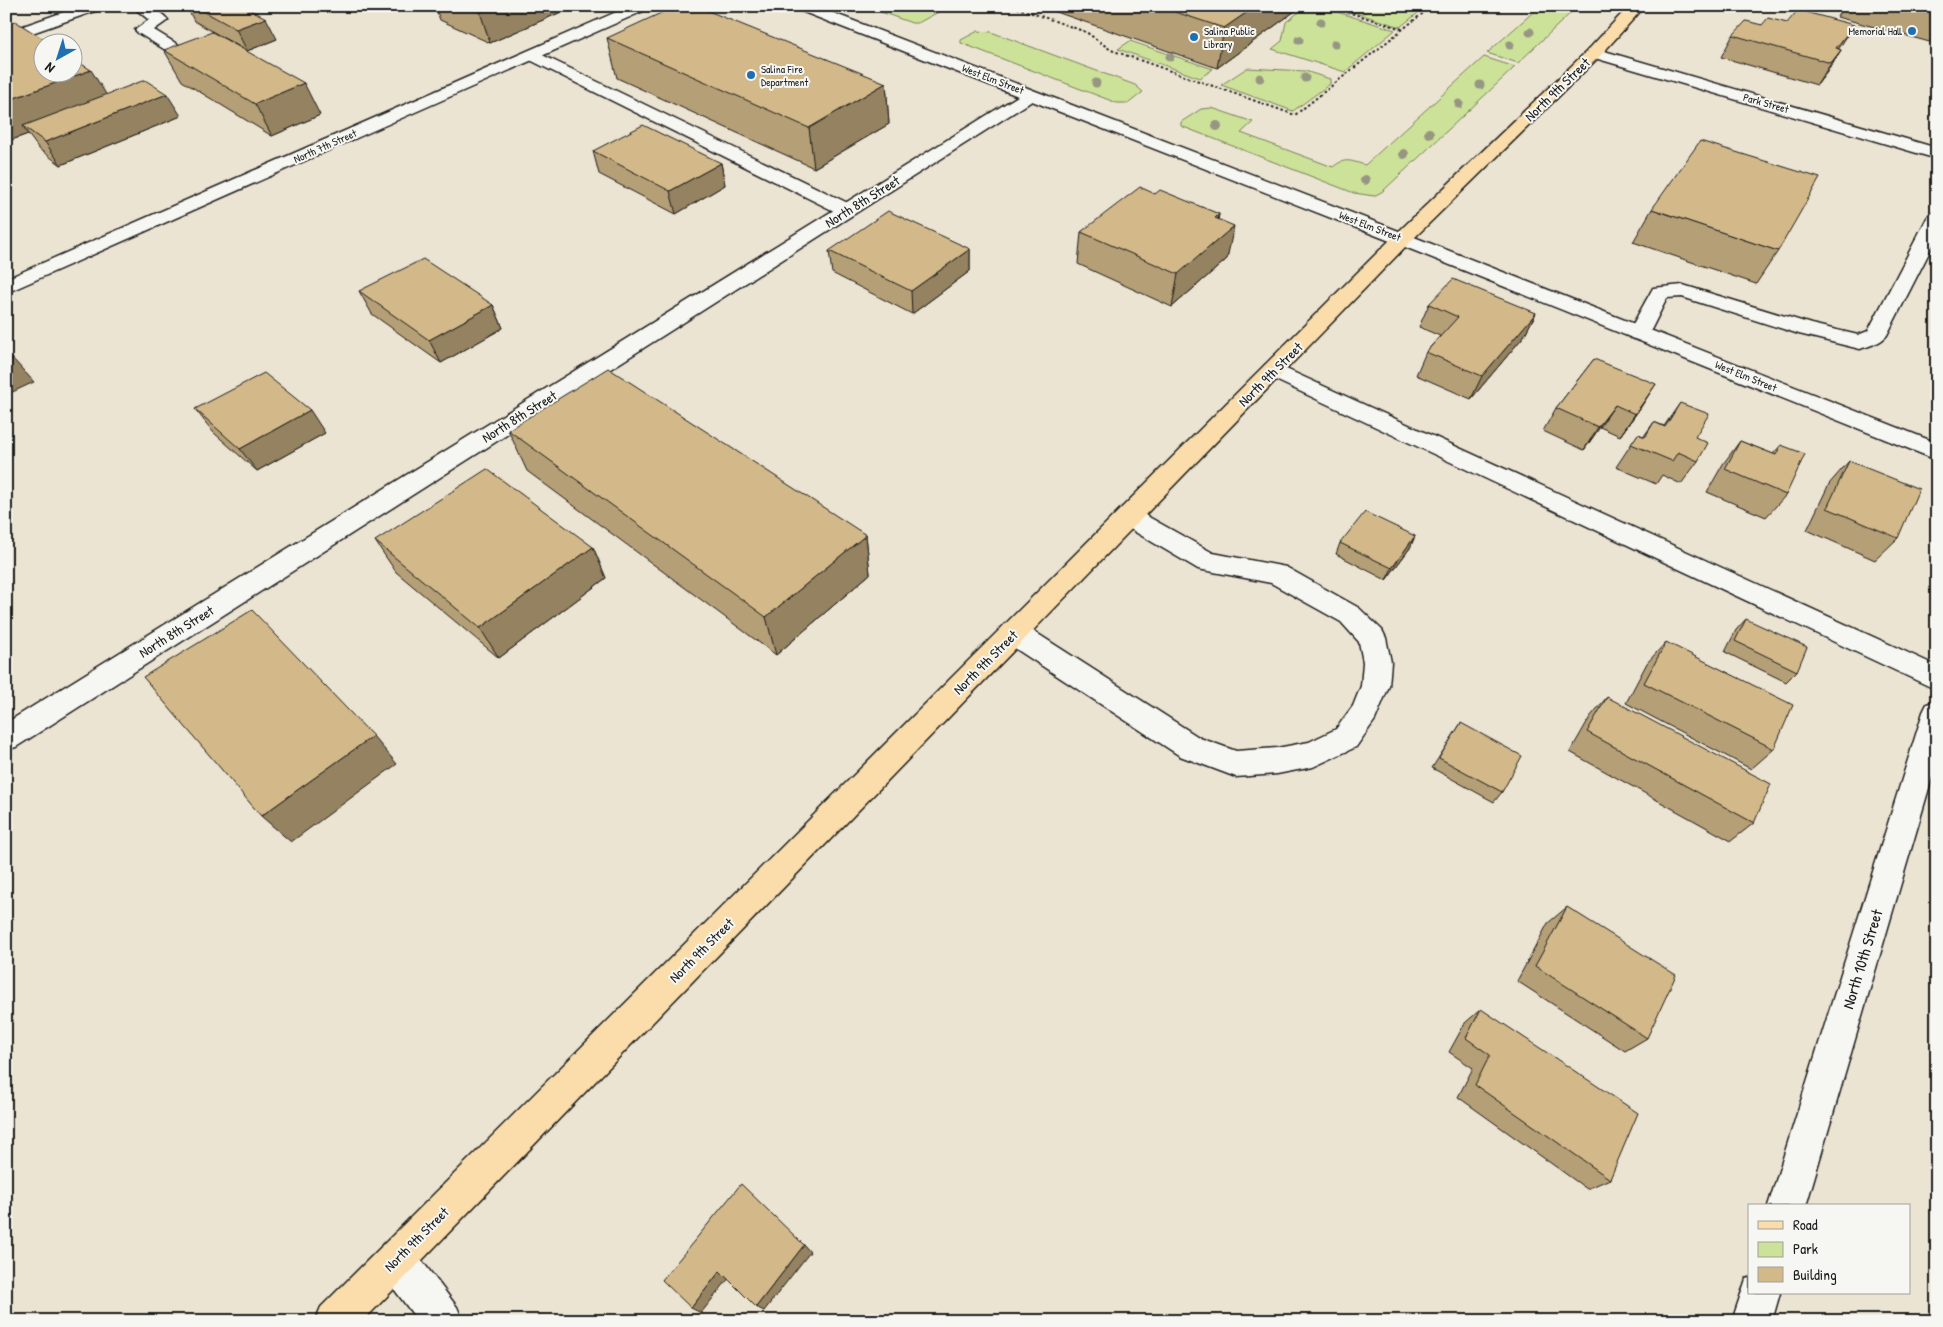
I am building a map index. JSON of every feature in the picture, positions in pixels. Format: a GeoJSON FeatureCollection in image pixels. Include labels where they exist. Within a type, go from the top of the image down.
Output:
{"type":"FeatureCollection","features":[{"type":"Feature","properties":{"kind":"main road","name":"North 9th Street"},"geometry":{"type":"LineString","coordinates":[[335,1321],[1402,239],[1594,53],[1638,6]]}},
{"type":"Feature","properties":{"kind":"street"},"geometry":{"type":"LineString","coordinates":[[6,37],[96,6]]}},
{"type":"Feature","properties":{"kind":"street"},"geometry":{"type":"LineString","coordinates":[[139,6],[160,20],[143,30],[199,64]]}},
{"type":"Feature","properties":{"kind":"street","name":"North 7th Street"},"geometry":{"type":"LineString","coordinates":[[6,287],[643,6]]}},
{"type":"Feature","properties":{"kind":"street","name":"West Elm Street"},"geometry":{"type":"LineString","coordinates":[[801,6],[1402,239],[1937,452]]}},
{"type":"Feature","properties":{"kind":"street","name":"Park Street"},"geometry":{"type":"LineString","coordinates":[[1594,53],[1937,154]]}},
{"type":"Feature","properties":{"kind":"street"},"geometry":{"type":"LineString","coordinates":[[532,55],[847,210]]}},
{"type":"Feature","properties":{"kind":"street","name":"North 8th Street"},"geometry":{"type":"LineString","coordinates":[[6,738],[1032,94]]}},
{"type":"Feature","properties":{"kind":"street"},"geometry":{"type":"LineString","coordinates":[[1639,333],[1660,292],[1683,291],[1806,329],[1860,342],[1876,336],[1937,218]]}},
{"type":"Feature","properties":{"kind":"street"},"geometry":{"type":"LineString","coordinates":[[1273,370],[1937,679]]}},
{"type":"Feature","properties":{"kind":"street"},"geometry":{"type":"LineString","coordinates":[[1014,633],[1190,747],[1236,764],[1277,761],[1313,754],[1346,738],[1366,712],[1375,686],[1377,662],[1372,638],[1350,615],[1277,574],[1207,562],[1128,517]]}},
{"type":"Feature","properties":{"kind":"street","name":"North 10th Street"},"geometry":{"type":"LineString","coordinates":[[1788,1204],[1937,712]]}},
{"type":"Feature","properties":{"kind":"street"},"geometry":{"type":"LineString","coordinates":[[396,1259],[444,1321]]}},
{"type":"Feature","properties":{"kind":"street"},"geometry":{"type":"LineString","coordinates":[[1752,1321],[1760,1294]]}},
{"type":"Feature","properties":{"kind":"path"},"geometry":{"type":"LineString","coordinates":[[1012,6],[1086,32],[1094,37],[1102,46],[1112,50],[1295,115],[1432,6]]}},
{"type":"Feature","properties":{"kind":"path"},"geometry":{"type":"LineString","coordinates":[[1328,6],[1403,30]]}},
{"type":"Feature","properties":{"kind":"green space"},"geometry":{"type":"Polygon","coordinates":[[[864,6],[939,6],[942,10],[918,23],[912,23],[864,6]]]}},
{"type":"Feature","properties":{"kind":"green space"},"geometry":{"type":"Polygon","coordinates":[[[1307,6],[1318,6],[1395,30],[1345,72],[1272,49],[1282,41],[1286,22],[1307,6]]]}},
{"type":"Feature","properties":{"kind":"green space"},"geometry":{"type":"Polygon","coordinates":[[[1334,6],[1427,6],[1400,27],[1334,6]]]}},
{"type":"Feature","properties":{"kind":"green space"},"geometry":{"type":"Polygon","coordinates":[[[1540,6],[1578,6],[1518,63],[1487,53],[1540,6]]]}},
{"type":"Feature","properties":{"kind":"green space"},"geometry":{"type":"Polygon","coordinates":[[[978,31],[991,32],[1135,85],[1143,92],[1129,103],[1117,103],[961,43],[961,40],[978,31]]]}},
{"type":"Feature","properties":{"kind":"green space"},"geometry":{"type":"Polygon","coordinates":[[[1130,41],[1213,69],[1200,78],[1118,49],[1130,41]]]}},
{"type":"Feature","properties":{"kind":"green space"},"geometry":{"type":"Polygon","coordinates":[[[1484,57],[1515,67],[1383,191],[1374,196],[1354,193],[1181,126],[1181,122],[1201,109],[1212,108],[1253,122],[1241,133],[1333,167],[1345,161],[1365,165],[1484,57]]]}},
{"type":"Feature","properties":{"kind":"green space"},"geometry":{"type":"Polygon","coordinates":[[[1247,68],[1305,71],[1330,79],[1330,84],[1293,111],[1221,85],[1247,68]]]}},
{"type":"Feature","properties":{"kind":"building"},"geometry":{"type":"Polygon","coordinates":[[[194,6],[243,6],[266,18],[236,29],[194,6]]]}},
{"type":"Feature","properties":{"kind":"building"},"geometry":{"type":"Polygon","coordinates":[[[466,6],[495,6],[480,12],[466,6]]]}},
{"type":"Feature","properties":{"kind":"building"},"geometry":{"type":"Polygon","coordinates":[[[676,6],[696,6],[886,83],[809,128],[607,38],[676,6]]]}},
{"type":"Feature","properties":{"kind":"building"},"geometry":{"type":"Polygon","coordinates":[[[1157,6],[1256,6],[1224,28],[1157,6]]]}},
{"type":"Feature","properties":{"kind":"building"},"geometry":{"type":"Polygon","coordinates":[[[1798,10],[1854,25],[1836,48],[1841,50],[1831,63],[1733,35],[1746,21],[1762,25],[1768,18],[1787,23],[1798,10]]]}},
{"type":"Feature","properties":{"kind":"building"},"geometry":{"type":"Polygon","coordinates":[[[15,21],[32,32],[32,82],[58,82],[6,101],[6,24],[15,21]]]}},
{"type":"Feature","properties":{"kind":"building"},"geometry":{"type":"Polygon","coordinates":[[[212,32],[304,83],[255,104],[164,50],[212,32]]]}},
{"type":"Feature","properties":{"kind":"building"},"geometry":{"type":"Polygon","coordinates":[[[82,64],[91,70],[82,73],[82,64]]]}},
{"type":"Feature","properties":{"kind":"building"},"geometry":{"type":"Polygon","coordinates":[[[145,80],[167,94],[45,142],[23,126],[145,80]]]}},
{"type":"Feature","properties":{"kind":"building"},"geometry":{"type":"Polygon","coordinates":[[[643,125],[721,163],[670,191],[593,151],[643,125]]]}},
{"type":"Feature","properties":{"kind":"building"},"geometry":{"type":"Polygon","coordinates":[[[1700,141],[1820,178],[1778,251],[1652,209],[1700,141]]]}},
{"type":"Feature","properties":{"kind":"building"},"geometry":{"type":"Polygon","coordinates":[[[1140,187],[1155,194],[1160,190],[1219,214],[1215,218],[1234,226],[1178,274],[1081,232],[1140,187]]]}},
{"type":"Feature","properties":{"kind":"building"},"geometry":{"type":"Polygon","coordinates":[[[888,211],[970,249],[911,291],[829,251],[888,211]]]}},
{"type":"Feature","properties":{"kind":"building"},"geometry":{"type":"Polygon","coordinates":[[[423,259],[493,305],[429,340],[359,291],[423,259]]]}},
{"type":"Feature","properties":{"kind":"building"},"geometry":{"type":"Polygon","coordinates":[[[1453,279],[1536,313],[1482,376],[1426,352],[1458,317],[1429,304],[1453,279]]]}},
{"type":"Feature","properties":{"kind":"building"},"geometry":{"type":"Polygon","coordinates":[[[6,353],[13,359],[6,362],[6,353]]]}},
{"type":"Feature","properties":{"kind":"building"},"geometry":{"type":"Polygon","coordinates":[[[1594,359],[1656,384],[1635,414],[1615,405],[1598,427],[1556,408],[1594,359]]]}},
{"type":"Feature","properties":{"kind":"building"},"geometry":{"type":"Polygon","coordinates":[[[608,368],[866,535],[766,617],[508,430],[608,368]]]}},
{"type":"Feature","properties":{"kind":"building"},"geometry":{"type":"Polygon","coordinates":[[[264,373],[310,410],[240,449],[195,409],[264,373]]]}},
{"type":"Feature","properties":{"kind":"building"},"geometry":{"type":"Polygon","coordinates":[[[1680,403],[1709,414],[1695,437],[1708,443],[1698,461],[1678,452],[1672,461],[1631,444],[1638,434],[1645,437],[1654,422],[1665,427],[1680,403]]]}},
{"type":"Feature","properties":{"kind":"building"},"geometry":{"type":"Polygon","coordinates":[[[1740,441],[1776,455],[1781,445],[1805,454],[1786,495],[1725,469],[1740,441]]]}},
{"type":"Feature","properties":{"kind":"building"},"geometry":{"type":"Polygon","coordinates":[[[1849,461],[1919,489],[1898,538],[1827,508],[1849,461]]]}},
{"type":"Feature","properties":{"kind":"building"},"geometry":{"type":"Polygon","coordinates":[[[487,469],[593,547],[480,628],[375,541],[487,469]]]}},
{"type":"Feature","properties":{"kind":"building"},"geometry":{"type":"Polygon","coordinates":[[[1365,512],[1415,536],[1392,568],[1340,543],[1365,512]]]}},
{"type":"Feature","properties":{"kind":"building"},"geometry":{"type":"Polygon","coordinates":[[[252,610],[373,736],[261,816],[143,677],[252,610]]]}},
{"type":"Feature","properties":{"kind":"building"},"geometry":{"type":"Polygon","coordinates":[[[1746,619],[1807,647],[1797,671],[1735,641],[1746,619]]]}},
{"type":"Feature","properties":{"kind":"building"},"geometry":{"type":"Polygon","coordinates":[[[1666,642],[1793,705],[1774,749],[1644,683],[1666,642]]]}},
{"type":"Feature","properties":{"kind":"building"},"geometry":{"type":"Polygon","coordinates":[[[1607,697],[1771,784],[1754,823],[1587,732],[1607,697]]]}},
{"type":"Feature","properties":{"kind":"building"},"geometry":{"type":"Polygon","coordinates":[[[1461,723],[1522,756],[1502,792],[1439,758],[1461,723]]]}},
{"type":"Feature","properties":{"kind":"building"},"geometry":{"type":"Polygon","coordinates":[[[1567,907],[1676,975],[1647,1038],[1535,966],[1567,907]]]}},
{"type":"Feature","properties":{"kind":"building"},"geometry":{"type":"Polygon","coordinates":[[[1481,1009],[1638,1113],[1610,1179],[1475,1085],[1490,1055],[1466,1038],[1481,1009]]]}},
{"type":"Feature","properties":{"kind":"building"},"geometry":{"type":"Polygon","coordinates":[[[741,1184],[804,1245],[756,1307],[720,1271],[691,1308],[662,1280],[741,1184]]]}},
{"type":"Feature","properties":{"kind":"place","name":"Memorial Hall"},"geometry":{"type":"Point","coordinates":[1912,31]}},
{"type":"Feature","properties":{"kind":"place","name":"Salina Public Library"},"geometry":{"type":"Point","coordinates":[1194,37]}},
{"type":"Feature","properties":{"kind":"place","name":"Salina Fire Department"},"geometry":{"type":"Point","coordinates":[751,75]}}]}
